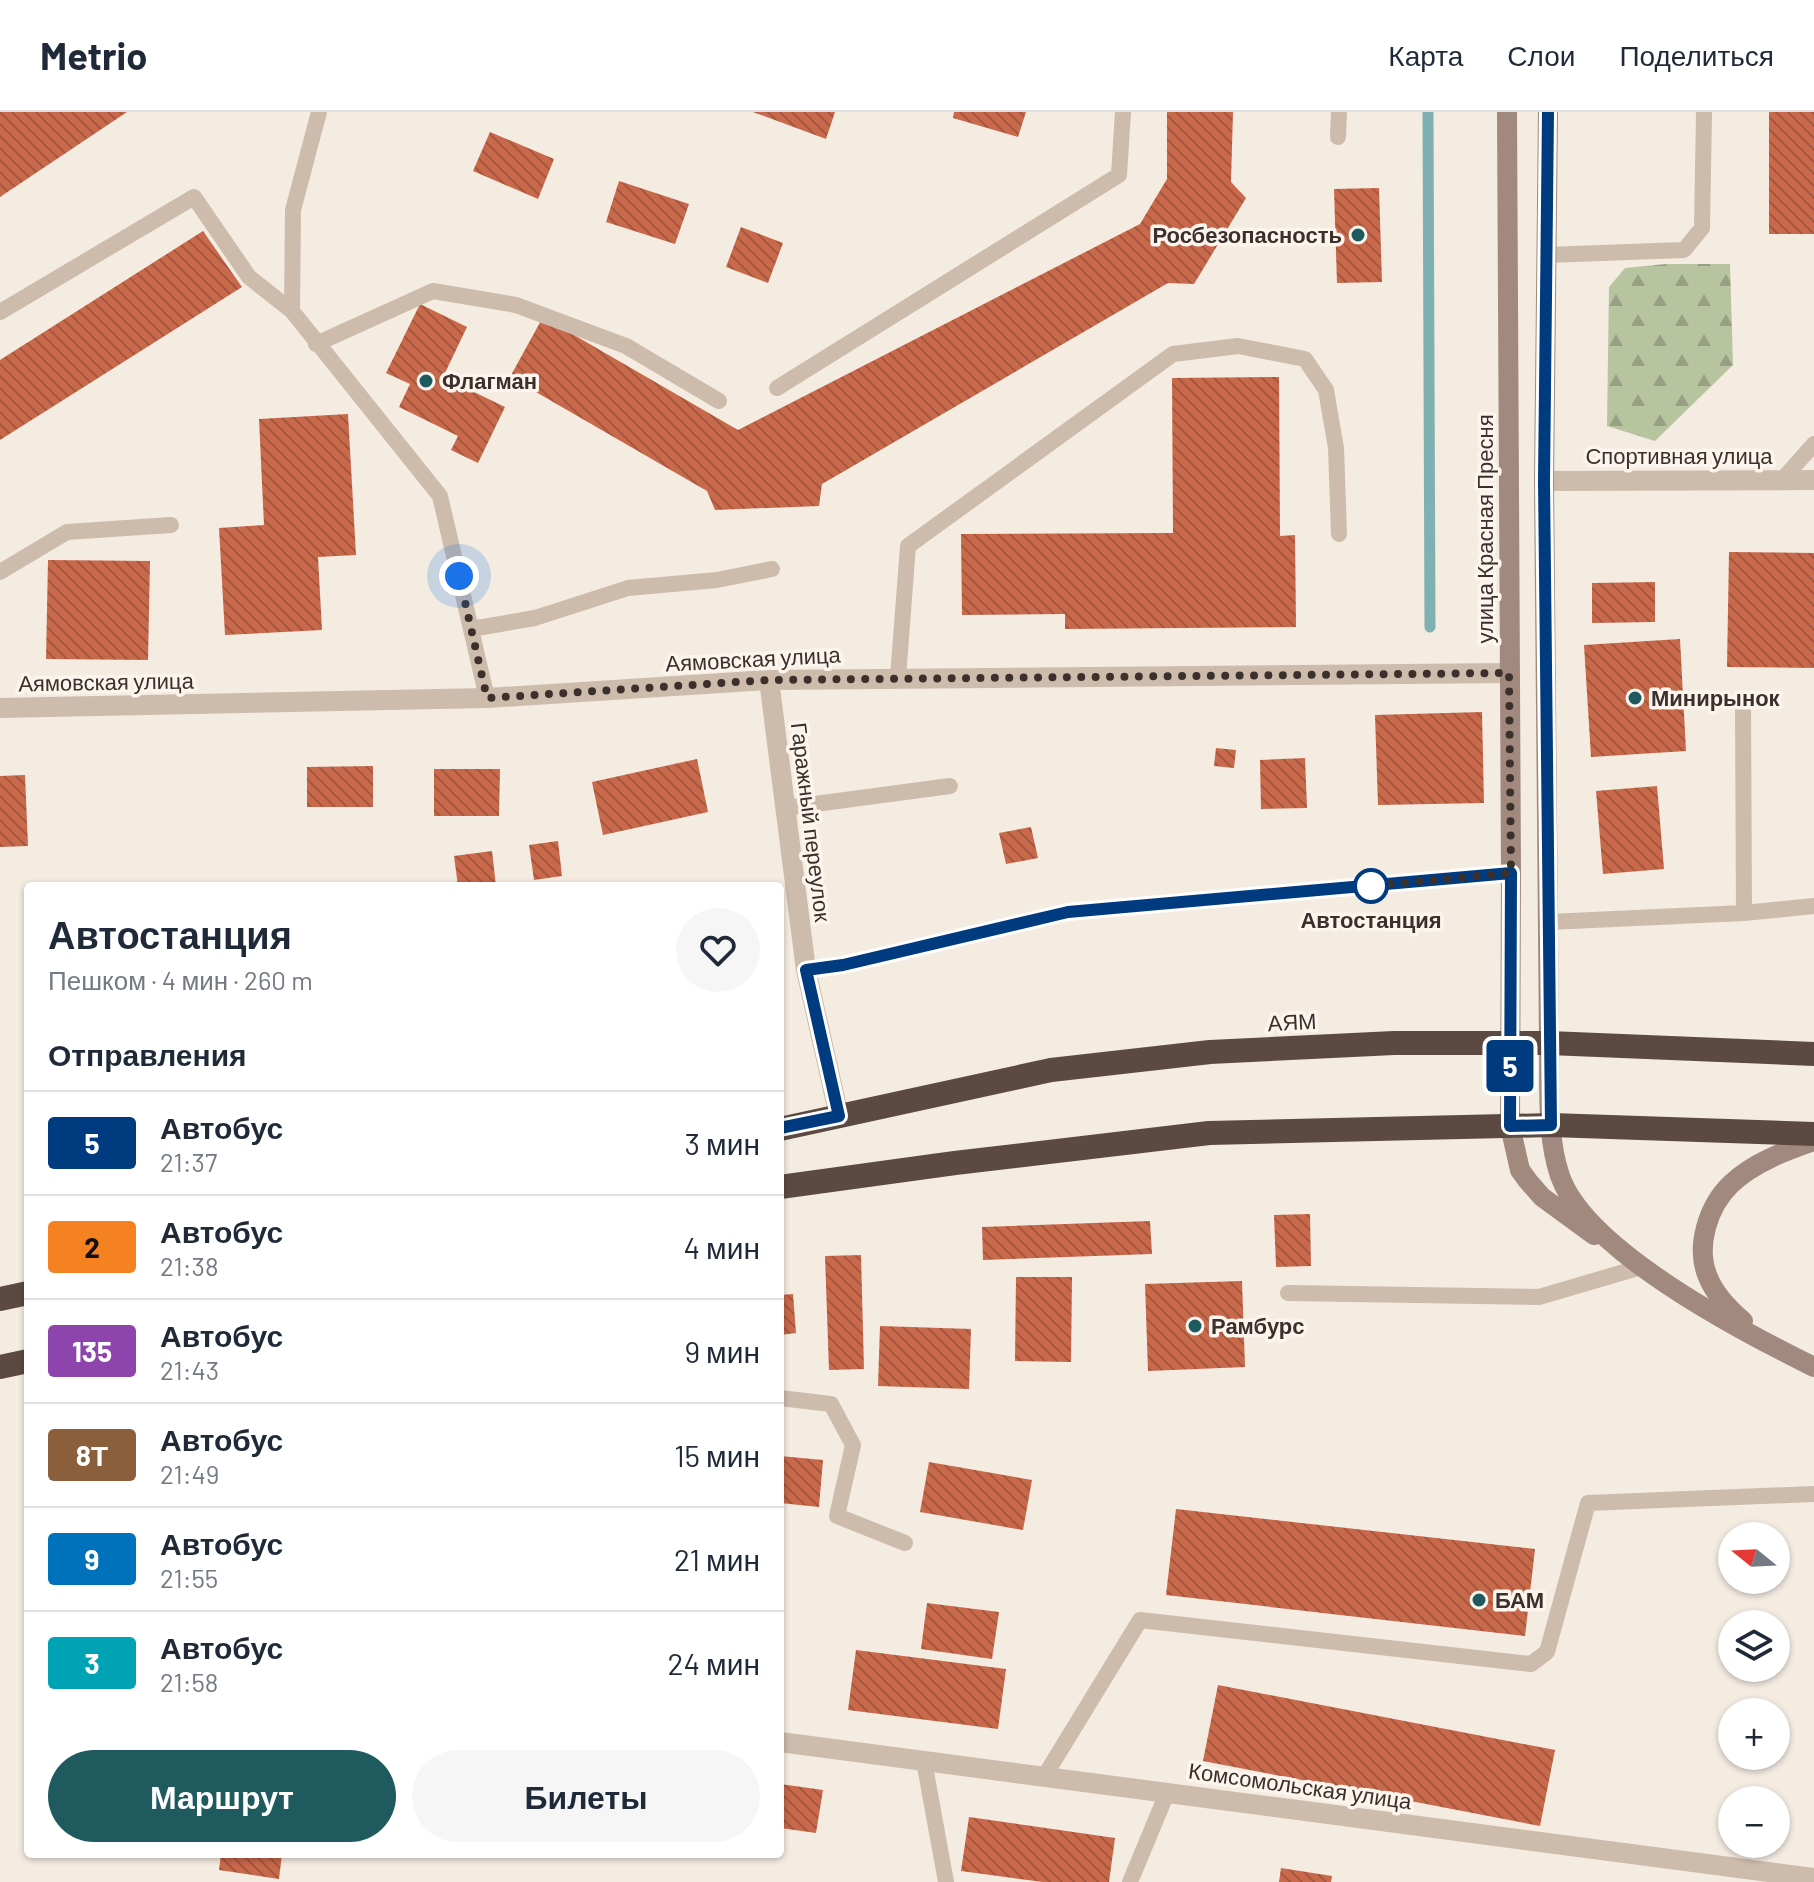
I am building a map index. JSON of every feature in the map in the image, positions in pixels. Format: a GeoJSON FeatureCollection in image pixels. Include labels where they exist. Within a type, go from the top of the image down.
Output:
{"type":"FeatureCollection","features":[{"type":"Feature","properties":{"kind":"highway","name":"АЯМ"},"geometry":{"type":"LineString","coordinates":[[784,1128],[1051,1070],[1210,1052],[1394,1043],[1549,1043],[1814,1054]]}},
{"type":"Feature","properties":{"kind":"highway"},"geometry":{"type":"LineString","coordinates":[[784,1186],[1209,1133],[1551,1125],[1814,1134]]}},
{"type":"Feature","properties":{"kind":"highway"},"geometry":{"type":"LineString","coordinates":[[0,1299],[24,1294]]}},
{"type":"Feature","properties":{"kind":"highway"},"geometry":{"type":"LineString","coordinates":[[0,1367],[24,1362]]}},
{"type":"Feature","properties":{"kind":"street","name":"улица Красная Пресня"},"geometry":{"type":"LineString","coordinates":[[1507,112],[1510,1126]]}},
{"type":"Feature","properties":{"kind":"street"},"geometry":{"type":"LineString","coordinates":[[1548,112],[1544,481],[1551,1125],[1560,1176],[1568,1190],[1605,1235],[1641,1267]]}},
{"type":"Feature","properties":{"kind":"street","name":"Спортивная улица"},"geometry":{"type":"LineString","coordinates":[[1544,481],[1814,480]]}},
{"type":"Feature","properties":{"kind":"street","name":"Аямовская улица"},"geometry":{"type":"LineString","coordinates":[[0,708],[487,698],[769,680],[898,677],[1329,677],[1509,673]]}},
{"type":"Feature","properties":{"kind":"street","name":"Гаражный переулок"},"geometry":{"type":"LineString","coordinates":[[769,680],[806,970],[839,1116]]}},
{"type":"Feature","properties":{"kind":"street"},"geometry":{"type":"LineString","coordinates":[[1510,1126],[1520,1170],[1542,1197],[1641,1267],[1770,1345],[1814,1367]]}},
{"type":"Feature","properties":{"kind":"street"},"geometry":{"type":"LineString","coordinates":[[1770,1345],[1731,1310],[1708,1277],[1703,1244],[1716,1203],[1731,1185],[1786,1150],[1814,1141]]}},
{"type":"Feature","properties":{"kind":"street","name":"Комсомольская улица"},"geometry":{"type":"LineString","coordinates":[[784,1743],[1167,1793],[1736,1875],[1814,1878]]}},
{"type":"Feature","properties":{"kind":"lane"},"geometry":{"type":"LineString","coordinates":[[292,311],[293,210],[319,112]]}},
{"type":"Feature","properties":{"kind":"lane"},"geometry":{"type":"LineString","coordinates":[[777,388],[1119,175],[1123,112]]}},
{"type":"Feature","properties":{"kind":"lane"},"geometry":{"type":"LineString","coordinates":[[1338,137],[1339,112]]}},
{"type":"Feature","properties":{"kind":"lane"},"geometry":{"type":"LineString","coordinates":[[1546,255],[1684,250],[1702,228],[1704,112]]}},
{"type":"Feature","properties":{"kind":"lane"},"geometry":{"type":"LineString","coordinates":[[0,312],[194,197],[249,277],[292,311],[440,496],[487,698]]}},
{"type":"Feature","properties":{"kind":"lane"},"geometry":{"type":"LineString","coordinates":[[316,344],[433,291],[516,305],[626,346],[719,401]]}},
{"type":"Feature","properties":{"kind":"lane"},"geometry":{"type":"LineString","coordinates":[[898,677],[908,546],[1173,354],[1238,346],[1305,359],[1326,390],[1336,448],[1339,534]]}},
{"type":"Feature","properties":{"kind":"lane"},"geometry":{"type":"LineString","coordinates":[[1782,480],[1814,444]]}},
{"type":"Feature","properties":{"kind":"lane"},"geometry":{"type":"LineString","coordinates":[[0,572],[67,532],[171,525]]}},
{"type":"Feature","properties":{"kind":"lane"},"geometry":{"type":"LineString","coordinates":[[471,629],[535,618],[628,588],[717,580],[772,569]]}},
{"type":"Feature","properties":{"kind":"lane"},"geometry":{"type":"LineString","coordinates":[[1743,704],[1744,913]]}},
{"type":"Feature","properties":{"kind":"lane"},"geometry":{"type":"LineString","coordinates":[[785,808],[950,786]]}},
{"type":"Feature","properties":{"kind":"lane"},"geometry":{"type":"LineString","coordinates":[[806,970],[843,965],[1068,912],[1511,873]]}},
{"type":"Feature","properties":{"kind":"lane"},"geometry":{"type":"LineString","coordinates":[[1549,922],[1744,913],[1814,906]]}},
{"type":"Feature","properties":{"kind":"lane"},"geometry":{"type":"LineString","coordinates":[[1288,1293],[1539,1297],[1641,1267]]}},
{"type":"Feature","properties":{"kind":"lane"},"geometry":{"type":"LineString","coordinates":[[784,1398],[831,1404],[853,1445],[837,1516],[905,1543]]}},
{"type":"Feature","properties":{"kind":"lane"},"geometry":{"type":"LineString","coordinates":[[1044,1777],[1140,1620],[1531,1664],[1547,1652],[1588,1503],[1814,1494]]}},
{"type":"Feature","properties":{"kind":"lane"},"geometry":{"type":"LineString","coordinates":[[924,1761],[946,1882]]}},
{"type":"Feature","properties":{"kind":"lane"},"geometry":{"type":"LineString","coordinates":[[1130,1882],[1167,1793]]}},
{"type":"Feature","properties":{"kind":"green space"},"geometry":{"type":"Polygon","coordinates":[[[1666,264],[1730,264],[1733,365],[1655,441],[1607,426],[1609,287],[1625,268],[1666,264]]]}},
{"type":"Feature","properties":{"kind":"building"},"geometry":{"type":"Polygon","coordinates":[[[0,112],[127,112],[0,197],[0,112]]]}},
{"type":"Feature","properties":{"kind":"building"},"geometry":{"type":"Polygon","coordinates":[[[753,112],[835,112],[826,139],[753,112]]]}},
{"type":"Feature","properties":{"kind":"building"},"geometry":{"type":"Polygon","coordinates":[[[954,112],[1026,112],[1018,137],[953,118],[954,112]]]}},
{"type":"Feature","properties":{"kind":"building"},"geometry":{"type":"Polygon","coordinates":[[[1167,112],[1233,112],[1231,182],[1246,198],[1194,284],[1168,283],[822,484],[819,506],[715,510],[707,491],[510,377],[543,317],[738,430],[1140,224],[1167,179],[1167,112]]]}},
{"type":"Feature","properties":{"kind":"building"},"geometry":{"type":"Polygon","coordinates":[[[1769,112],[1814,112],[1814,234],[1769,234],[1769,112]]]}},
{"type":"Feature","properties":{"kind":"building"},"geometry":{"type":"Polygon","coordinates":[[[490,132],[554,159],[538,199],[473,171],[490,132]]]}},
{"type":"Feature","properties":{"kind":"building"},"geometry":{"type":"Polygon","coordinates":[[[619,181],[689,204],[675,244],[606,222],[619,181]]]}},
{"type":"Feature","properties":{"kind":"building","name":"Росбезопасность"},"geometry":{"type":"Polygon","coordinates":[[[1379,188],[1382,282],[1337,283],[1334,189],[1379,188]]]}},
{"type":"Feature","properties":{"kind":"building"},"geometry":{"type":"Polygon","coordinates":[[[741,227],[783,243],[768,283],[726,267],[741,227]]]}},
{"type":"Feature","properties":{"kind":"building"},"geometry":{"type":"Polygon","coordinates":[[[203,231],[242,287],[0,440],[0,360],[203,231]]]}},
{"type":"Feature","properties":{"kind":"building","name":"Флагман"},"geometry":{"type":"Polygon","coordinates":[[[420,304],[467,327],[443,377],[505,407],[478,463],[451,450],[458,436],[399,407],[410,384],[386,373],[420,304]]]}},
{"type":"Feature","properties":{"kind":"building"},"geometry":{"type":"Polygon","coordinates":[[[1279,377],[1280,536],[1295,535],[1296,627],[1065,629],[1065,614],[962,615],[961,534],[1173,533],[1172,378],[1279,377]]]}},
{"type":"Feature","properties":{"kind":"building"},"geometry":{"type":"Polygon","coordinates":[[[348,414],[356,555],[318,557],[322,630],[225,635],[219,528],[264,525],[259,419],[348,414]]]}},
{"type":"Feature","properties":{"kind":"building"},"geometry":{"type":"Polygon","coordinates":[[[1729,552],[1814,553],[1814,668],[1727,667],[1729,552]]]}},
{"type":"Feature","properties":{"kind":"building"},"geometry":{"type":"Polygon","coordinates":[[[48,560],[150,561],[148,660],[46,659],[48,560]]]}},
{"type":"Feature","properties":{"kind":"building"},"geometry":{"type":"Polygon","coordinates":[[[1655,582],[1655,622],[1592,623],[1592,583],[1655,582]]]}},
{"type":"Feature","properties":{"kind":"building","name":"Минирынок"},"geometry":{"type":"Polygon","coordinates":[[[1680,639],[1686,751],[1591,757],[1584,645],[1680,639]]]}},
{"type":"Feature","properties":{"kind":"building"},"geometry":{"type":"Polygon","coordinates":[[[1482,712],[1484,803],[1378,805],[1375,715],[1482,712]]]}},
{"type":"Feature","properties":{"kind":"building"},"geometry":{"type":"Polygon","coordinates":[[[1216,748],[1236,750],[1234,768],[1214,766],[1216,748]]]}},
{"type":"Feature","properties":{"kind":"building"},"geometry":{"type":"Polygon","coordinates":[[[1305,758],[1307,808],[1261,809],[1260,760],[1305,758]]]}},
{"type":"Feature","properties":{"kind":"building"},"geometry":{"type":"Polygon","coordinates":[[[697,759],[708,812],[603,835],[592,782],[697,759]]]}},
{"type":"Feature","properties":{"kind":"building"},"geometry":{"type":"Polygon","coordinates":[[[373,766],[373,807],[307,807],[307,767],[373,766]]]}},
{"type":"Feature","properties":{"kind":"building"},"geometry":{"type":"Polygon","coordinates":[[[434,769],[500,769],[499,816],[434,816],[434,769]]]}},
{"type":"Feature","properties":{"kind":"building"},"geometry":{"type":"Polygon","coordinates":[[[25,775],[28,846],[0,847],[0,776],[25,775]]]}},
{"type":"Feature","properties":{"kind":"building"},"geometry":{"type":"Polygon","coordinates":[[[1657,786],[1664,869],[1603,874],[1596,791],[1657,786]]]}},
{"type":"Feature","properties":{"kind":"building"},"geometry":{"type":"Polygon","coordinates":[[[1031,827],[1038,858],[1006,864],[999,833],[1031,827]]]}},
{"type":"Feature","properties":{"kind":"building"},"geometry":{"type":"Polygon","coordinates":[[[558,841],[562,876],[534,880],[529,845],[558,841]]]}},
{"type":"Feature","properties":{"kind":"building"},"geometry":{"type":"Polygon","coordinates":[[[492,851],[496,882],[457,882],[454,856],[492,851]]]}},
{"type":"Feature","properties":{"kind":"building"},"geometry":{"type":"Polygon","coordinates":[[[1310,1214],[1311,1266],[1276,1267],[1274,1215],[1310,1214]]]}},
{"type":"Feature","properties":{"kind":"building"},"geometry":{"type":"Polygon","coordinates":[[[1150,1221],[1152,1254],[983,1260],[982,1227],[1150,1221]]]}},
{"type":"Feature","properties":{"kind":"building"},"geometry":{"type":"Polygon","coordinates":[[[861,1255],[864,1369],[829,1370],[825,1256],[861,1255]]]}},
{"type":"Feature","properties":{"kind":"building"},"geometry":{"type":"Polygon","coordinates":[[[1016,1277],[1072,1277],[1071,1362],[1015,1361],[1016,1277]]]}},
{"type":"Feature","properties":{"kind":"building","name":"Рамбурс"},"geometry":{"type":"Polygon","coordinates":[[[1242,1281],[1245,1367],[1148,1371],[1145,1284],[1242,1281]]]}},
{"type":"Feature","properties":{"kind":"building"},"geometry":{"type":"Polygon","coordinates":[[[793,1294],[796,1333],[784,1334],[784,1295],[793,1294]]]}},
{"type":"Feature","properties":{"kind":"building"},"geometry":{"type":"Polygon","coordinates":[[[880,1326],[971,1329],[969,1389],[878,1386],[880,1326]]]}},
{"type":"Feature","properties":{"kind":"building"},"geometry":{"type":"Polygon","coordinates":[[[784,1456],[823,1460],[819,1507],[784,1503],[784,1456]]]}},
{"type":"Feature","properties":{"kind":"building"},"geometry":{"type":"Polygon","coordinates":[[[929,1462],[1032,1480],[1023,1530],[920,1512],[929,1462]]]}},
{"type":"Feature","properties":{"kind":"building"},"geometry":{"type":"Polygon","coordinates":[[[1176,1509],[1535,1549],[1525,1636],[1166,1595],[1176,1509]]]}},
{"type":"Feature","properties":{"kind":"building"},"geometry":{"type":"Polygon","coordinates":[[[927,1603],[999,1612],[992,1659],[921,1649],[927,1603]]]}},
{"type":"Feature","properties":{"kind":"building"},"geometry":{"type":"Polygon","coordinates":[[[856,1650],[1006,1669],[998,1729],[848,1710],[856,1650]]]}},
{"type":"Feature","properties":{"kind":"building"},"geometry":{"type":"Polygon","coordinates":[[[1218,1685],[1555,1750],[1540,1826],[1203,1761],[1218,1685]]]}},
{"type":"Feature","properties":{"kind":"building"},"geometry":{"type":"Polygon","coordinates":[[[784,1785],[823,1790],[816,1833],[784,1829],[784,1785]]]}},
{"type":"Feature","properties":{"kind":"building"},"geometry":{"type":"Polygon","coordinates":[[[969,1817],[1115,1838],[1109,1882],[1043,1882],[961,1871],[969,1817]]]}},
{"type":"Feature","properties":{"kind":"building"},"geometry":{"type":"Polygon","coordinates":[[[220,1858],[282,1858],[279,1879],[219,1870],[220,1858]]]}},
{"type":"Feature","properties":{"kind":"building"},"geometry":{"type":"Polygon","coordinates":[[[1281,1868],[1332,1876],[1331,1882],[1279,1882],[1281,1868]]]}},
{"type":"Feature","properties":{"kind":"waterway"},"geometry":{"type":"LineString","coordinates":[[1428,112],[1430,627]]}},
{"type":"Feature","properties":{"kind":"bus line","name":"5"},"geometry":{"type":"LineString","coordinates":[[784,1127],[839,1116],[806,970],[843,965],[1068,912],[1511,873],[1510,1126],[1551,1125],[1544,481],[1548,112]]}},
{"type":"Feature","properties":{"kind":"place","name":"Росбезопасность"},"geometry":{"type":"Point","coordinates":[1358,235]}},
{"type":"Feature","properties":{"kind":"place","name":"Флагман"},"geometry":{"type":"Point","coordinates":[426,381]}},
{"type":"Feature","properties":{"kind":"place","name":"Минирынок"},"geometry":{"type":"Point","coordinates":[1635,698]}},
{"type":"Feature","properties":{"kind":"place","name":"Автостанция"},"geometry":{"type":"Point","coordinates":[1371,886]}},
{"type":"Feature","properties":{"kind":"place","name":"Рамбурс"},"geometry":{"type":"Point","coordinates":[1195,1326]}},
{"type":"Feature","properties":{"kind":"place","name":"БАМ"},"geometry":{"type":"Point","coordinates":[1479,1600]}},
{"type":"Feature","properties":{"kind":"route"},"geometry":{"type":"LineString","coordinates":[[459,576],[487,698],[769,680],[1509,673],[1511,873],[1366,886],[1371,886]]}}]}
